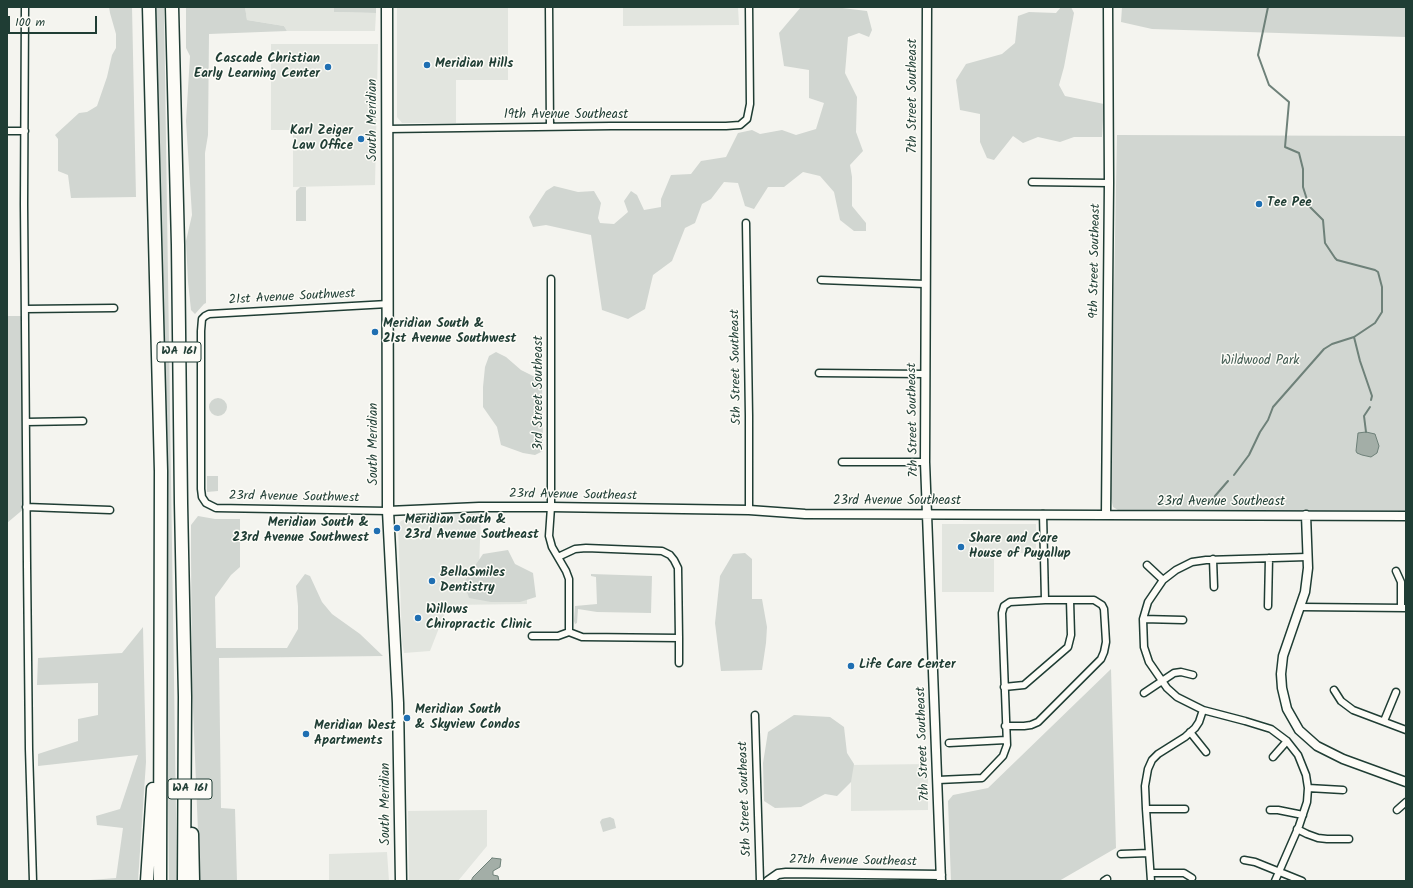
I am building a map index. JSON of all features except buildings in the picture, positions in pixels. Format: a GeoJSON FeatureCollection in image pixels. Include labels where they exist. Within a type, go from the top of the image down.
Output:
{"type":"FeatureCollection","features":[{"type":"Feature","properties":{"kind":"highway","name":"WA 161"},"geometry":{"type":"LineString","coordinates":[[147,881],[161,698],[160,471],[149,7]]}},
{"type":"Feature","properties":{"kind":"highway","name":"WA 161"},"geometry":{"type":"LineString","coordinates":[[172,7],[178,245],[180,503],[185,697],[193,881]]}},
{"type":"Feature","properties":{"kind":"highway"},"geometry":{"type":"LineString","coordinates":[[184,881],[185,697]]}},
{"type":"Feature","properties":{"kind":"highway"},"geometry":{"type":"LineString","coordinates":[[160,881],[161,698]]}},
{"type":"Feature","properties":{"kind":"main road","name":"South Meridian"},"geometry":{"type":"LineString","coordinates":[[387,7],[388,511],[398,711],[401,881]]}},
{"type":"Feature","properties":{"kind":"street"},"geometry":{"type":"LineString","coordinates":[[25,7],[26,507],[29,749],[33,881]]}},
{"type":"Feature","properties":{"kind":"street"},"geometry":{"type":"LineString","coordinates":[[550,7],[550,126]]}},
{"type":"Feature","properties":{"kind":"street","name":"19th Avenue Southeast"},"geometry":{"type":"LineString","coordinates":[[387,129],[740,125],[748,116],[750,104],[750,7]]}},
{"type":"Feature","properties":{"kind":"street","name":"7th Street Southeast"},"geometry":{"type":"LineString","coordinates":[[927,7],[926,462],[941,878]]}},
{"type":"Feature","properties":{"kind":"street","name":"9th Street Southeast"},"geometry":{"type":"LineString","coordinates":[[1106,515],[1109,183],[1108,7]]}},
{"type":"Feature","properties":{"kind":"street"},"geometry":{"type":"LineString","coordinates":[[7,131],[25,131]]}},
{"type":"Feature","properties":{"kind":"street"},"geometry":{"type":"LineString","coordinates":[[1032,182],[1109,183]]}},
{"type":"Feature","properties":{"kind":"street","name":"5th Street Southeast"},"geometry":{"type":"LineString","coordinates":[[746,223],[750,416],[749,510]]}},
{"type":"Feature","properties":{"kind":"street","name":"3rd Street Southeast"},"geometry":{"type":"LineString","coordinates":[[551,279],[550,541],[569,579],[569,632]]}},
{"type":"Feature","properties":{"kind":"street"},"geometry":{"type":"LineString","coordinates":[[821,280],[926,284]]}},
{"type":"Feature","properties":{"kind":"street","name":"21st Avenue Southwest"},"geometry":{"type":"LineString","coordinates":[[203,499],[201,482],[201,321],[205,316],[214,314],[388,304]]}},
{"type":"Feature","properties":{"kind":"street"},"geometry":{"type":"LineString","coordinates":[[25,309],[114,308]]}},
{"type":"Feature","properties":{"kind":"street"},"geometry":{"type":"LineString","coordinates":[[818,373],[925,374]]}},
{"type":"Feature","properties":{"kind":"street"},"geometry":{"type":"LineString","coordinates":[[26,422],[83,422]]}},
{"type":"Feature","properties":{"kind":"street"},"geometry":{"type":"LineString","coordinates":[[842,462],[926,462]]}},
{"type":"Feature","properties":{"kind":"street","name":"23rd Avenue Southwest"},"geometry":{"type":"LineString","coordinates":[[203,499],[208,505],[216,508],[388,511]]}},
{"type":"Feature","properties":{"kind":"street"},"geometry":{"type":"LineString","coordinates":[[26,507],[110,510]]}},
{"type":"Feature","properties":{"kind":"street","name":"23rd Avenue Southeast"},"geometry":{"type":"LineString","coordinates":[[388,511],[479,507],[551,507],[749,510],[805,514],[1406,516]]}},
{"type":"Feature","properties":{"kind":"street"},"geometry":{"type":"LineString","coordinates":[[1043,514],[1045,600]]}},
{"type":"Feature","properties":{"kind":"street"},"geometry":{"type":"LineString","coordinates":[[1306,516],[1308,557],[1305,588],[1283,656],[1280,674],[1287,709],[1295,725],[1310,740],[1326,751],[1343,759],[1406,782]]}},
{"type":"Feature","properties":{"kind":"street"},"geometry":{"type":"LineString","coordinates":[[558,557],[575,549],[586,548],[662,551],[670,555],[678,568],[679,663]]}},
{"type":"Feature","properties":{"kind":"street"},"geometry":{"type":"LineString","coordinates":[[1274,881],[1303,815],[1307,802],[1308,788],[1302,762],[1293,747],[1271,729],[1203,710],[1177,697],[1161,681],[1149,662],[1143,639],[1143,619],[1148,602],[1163,580],[1184,566],[1198,560],[1308,557]]}},
{"type":"Feature","properties":{"kind":"street"},"geometry":{"type":"LineString","coordinates":[[1268,606],[1269,558]]}},
{"type":"Feature","properties":{"kind":"street"},"geometry":{"type":"LineString","coordinates":[[1213,559],[1214,587]]}},
{"type":"Feature","properties":{"kind":"street"},"geometry":{"type":"LineString","coordinates":[[1147,565],[1163,580]]}},
{"type":"Feature","properties":{"kind":"street"},"geometry":{"type":"LineString","coordinates":[[1300,607],[1403,608],[1401,582],[1396,571]]}},
{"type":"Feature","properties":{"kind":"street"},"geometry":{"type":"LineString","coordinates":[[938,780],[982,778],[1003,756],[1007,745],[1005,726],[1002,613],[1004,606],[1010,602],[1045,600],[1094,600],[1102,605],[1104,609],[1106,642],[1101,659],[1038,722],[1024,726],[1005,726]]}},
{"type":"Feature","properties":{"kind":"street"},"geometry":{"type":"LineString","coordinates":[[1004,687],[1024,685],[1068,647],[1071,635],[1070,600]]}},
{"type":"Feature","properties":{"kind":"street"},"geometry":{"type":"LineString","coordinates":[[1143,619],[1183,620]]}},
{"type":"Feature","properties":{"kind":"street"},"geometry":{"type":"LineString","coordinates":[[532,636],[558,636],[569,632],[582,637],[679,638]]}},
{"type":"Feature","properties":{"kind":"street"},"geometry":{"type":"LineString","coordinates":[[1144,693],[1177,672],[1193,675]]}},
{"type":"Feature","properties":{"kind":"street"},"geometry":{"type":"LineString","coordinates":[[1334,690],[1341,701],[1353,710],[1406,730]]}},
{"type":"Feature","properties":{"kind":"street"},"geometry":{"type":"LineString","coordinates":[[1384,721],[1396,692]]}},
{"type":"Feature","properties":{"kind":"street"},"geometry":{"type":"LineString","coordinates":[[1151,881],[1145,786],[1149,764],[1158,754],[1185,737],[1190,732],[1199,722],[1203,710]]}},
{"type":"Feature","properties":{"kind":"street","name":"5th Street Southeast"},"geometry":{"type":"LineString","coordinates":[[755,715],[760,881]]}},
{"type":"Feature","properties":{"kind":"street"},"geometry":{"type":"LineString","coordinates":[[1190,732],[1206,752]]}},
{"type":"Feature","properties":{"kind":"street"},"geometry":{"type":"LineString","coordinates":[[949,743],[1006,740]]}},
{"type":"Feature","properties":{"kind":"street"},"geometry":{"type":"LineString","coordinates":[[1273,758],[1287,741]]}},
{"type":"Feature","properties":{"kind":"street"},"geometry":{"type":"LineString","coordinates":[[1308,788],[1343,790]]}},
{"type":"Feature","properties":{"kind":"street"},"geometry":{"type":"LineString","coordinates":[[1397,810],[1406,802]]}},
{"type":"Feature","properties":{"kind":"street"},"geometry":{"type":"LineString","coordinates":[[1146,809],[1185,809]]}},
{"type":"Feature","properties":{"kind":"street"},"geometry":{"type":"LineString","coordinates":[[1270,810],[1303,815]]}},
{"type":"Feature","properties":{"kind":"street"},"geometry":{"type":"LineString","coordinates":[[1297,829],[1318,838],[1349,838]]}},
{"type":"Feature","properties":{"kind":"street"},"geometry":{"type":"LineString","coordinates":[[1121,854],[1149,853]]}},
{"type":"Feature","properties":{"kind":"street"},"geometry":{"type":"LineString","coordinates":[[1244,860],[1255,862],[1302,881]]}},
{"type":"Feature","properties":{"kind":"street","name":"27th Avenue Southeast"},"geometry":{"type":"LineString","coordinates":[[768,881],[778,874],[786,873],[941,878]]}},
{"type":"Feature","properties":{"kind":"street"},"geometry":{"type":"LineString","coordinates":[[1151,873],[1184,873],[1192,878]]}},
{"type":"Feature","properties":{"kind":"shaded area"},"geometry":{"type":"Polygon","coordinates":[[[245,7],[334,7],[334,12],[376,13],[375,31],[287,31],[284,26],[247,20],[245,7]]]}},
{"type":"Feature","properties":{"kind":"shaded area"},"geometry":{"type":"Polygon","coordinates":[[[397,7],[508,7],[508,80],[456,80],[456,123],[402,123],[397,117],[397,7]]]}},
{"type":"Feature","properties":{"kind":"shaded area"},"geometry":{"type":"Polygon","coordinates":[[[623,7],[738,7],[739,25],[623,26],[623,7]]]}},
{"type":"Feature","properties":{"kind":"shaded area"},"geometry":{"type":"Polygon","coordinates":[[[271,44],[378,44],[375,185],[293,187],[293,130],[271,130],[271,44]]]}},
{"type":"Feature","properties":{"kind":"shaded area"},"geometry":{"type":"Polygon","coordinates":[[[1366,432],[1375,434],[1379,446],[1377,453],[1371,457],[1357,453],[1356,451],[1358,433],[1366,432]]]}},
{"type":"Feature","properties":{"kind":"shaded area"},"geometry":{"type":"Polygon","coordinates":[[[459,512],[481,512],[479,568],[527,571],[527,604],[448,605],[430,651],[404,653],[402,641],[398,525],[401,521],[411,517],[459,512]]]}},
{"type":"Feature","properties":{"kind":"shaded area"},"geometry":{"type":"Polygon","coordinates":[[[942,524],[1036,524],[1036,553],[994,553],[994,592],[942,592],[942,524]]]}},
{"type":"Feature","properties":{"kind":"shaded area"},"geometry":{"type":"Polygon","coordinates":[[[928,764],[928,810],[851,811],[851,765],[928,764]]]}},
{"type":"Feature","properties":{"kind":"shaded area"},"geometry":{"type":"Polygon","coordinates":[[[487,810],[487,846],[458,881],[409,881],[408,811],[487,810]]]}},
{"type":"Feature","properties":{"kind":"shaded area"},"geometry":{"type":"Polygon","coordinates":[[[387,852],[389,881],[329,881],[329,854],[387,852]]]}},
{"type":"Feature","properties":{"kind":"shaded area"},"geometry":{"type":"Polygon","coordinates":[[[492,858],[501,859],[500,867],[493,871],[493,875],[498,876],[499,881],[471,881],[473,877],[492,858]]]}},
{"type":"Feature","properties":{"kind":"green space"},"geometry":{"type":"Polygon","coordinates":[[[109,7],[132,7],[136,197],[71,198],[68,175],[58,171],[58,139],[55,135],[79,113],[87,112],[97,106],[107,77],[112,55],[116,48],[116,34],[109,7]]]}},
{"type":"Feature","properties":{"kind":"green space"},"geometry":{"type":"Polygon","coordinates":[[[155,7],[164,7],[177,881],[169,881],[162,337],[155,7]]]}},
{"type":"Feature","properties":{"kind":"green space"},"geometry":{"type":"Polygon","coordinates":[[[186,7],[245,7],[247,20],[284,26],[287,31],[209,34],[208,135],[205,153],[206,303],[195,314],[191,310],[186,241],[192,215],[186,121],[190,56],[186,48],[186,7]]]}},
{"type":"Feature","properties":{"kind":"green space"},"geometry":{"type":"Polygon","coordinates":[[[334,7],[376,7],[376,13],[334,12],[334,7]]]}},
{"type":"Feature","properties":{"kind":"green space"},"geometry":{"type":"Polygon","coordinates":[[[801,7],[834,7],[867,11],[872,30],[869,37],[859,33],[848,37],[845,73],[857,97],[856,132],[863,151],[850,165],[852,177],[852,206],[866,223],[866,231],[854,231],[840,220],[834,192],[820,176],[803,172],[784,187],[768,187],[754,209],[745,206],[738,183],[724,182],[711,199],[702,204],[695,223],[685,228],[672,261],[653,275],[645,309],[628,319],[602,310],[591,235],[546,225],[533,227],[529,217],[546,191],[554,186],[578,192],[594,191],[601,203],[598,218],[600,223],[614,224],[628,212],[624,201],[631,191],[637,195],[644,210],[661,207],[661,199],[671,175],[691,174],[701,161],[726,157],[738,133],[752,130],[760,134],[782,130],[796,135],[816,129],[824,103],[809,98],[809,70],[784,66],[779,33],[801,7]]]}},
{"type":"Feature","properties":{"kind":"green space"},"geometry":{"type":"Polygon","coordinates":[[[1061,7],[1071,7],[1074,13],[1064,67],[1059,85],[1065,96],[1104,104],[1102,137],[1074,137],[1060,142],[1038,137],[1023,143],[1013,136],[994,160],[987,158],[980,142],[980,114],[960,110],[956,80],[966,64],[1002,54],[1015,43],[1018,16],[1029,12],[1056,13],[1061,7]]]}},
{"type":"Feature","properties":{"kind":"green space"},"geometry":{"type":"Polygon","coordinates":[[[1122,7],[1406,7],[1406,37],[1152,29],[1121,22],[1122,7]]]}},
{"type":"Feature","properties":{"kind":"green space","name":"Wildwood Park"},"geometry":{"type":"Polygon","coordinates":[[[1117,135],[1406,136],[1406,511],[1118,510],[1113,507],[1110,494],[1117,135]]]}},
{"type":"Feature","properties":{"kind":"green space"},"geometry":{"type":"Polygon","coordinates":[[[300,187],[306,187],[306,221],[296,221],[296,191],[300,187]]]}},
{"type":"Feature","properties":{"kind":"green space"},"geometry":{"type":"Polygon","coordinates":[[[7,316],[25,316],[26,507],[7,523],[7,316]]]}},
{"type":"Feature","properties":{"kind":"green space"},"geometry":{"type":"Polygon","coordinates":[[[496,352],[506,357],[521,370],[535,377],[542,387],[543,451],[535,455],[523,453],[501,445],[497,427],[483,407],[485,367],[489,356],[496,352]]]}},
{"type":"Feature","properties":{"kind":"green space"},"geometry":{"type":"Polygon","coordinates":[[[214,398],[222,398],[227,403],[225,414],[222,416],[214,416],[209,411],[209,403],[214,398]]]}},
{"type":"Feature","properties":{"kind":"green space"},"geometry":{"type":"Polygon","coordinates":[[[207,476],[218,476],[218,491],[207,492],[207,476]]]}},
{"type":"Feature","properties":{"kind":"green space"},"geometry":{"type":"Polygon","coordinates":[[[198,516],[215,519],[240,519],[240,567],[231,575],[215,597],[216,648],[287,648],[298,629],[296,586],[305,574],[310,576],[322,602],[332,614],[360,634],[383,656],[219,658],[221,808],[235,809],[237,881],[200,881],[192,684],[191,555],[191,525],[198,516]]]}},
{"type":"Feature","properties":{"kind":"green space"},"geometry":{"type":"Polygon","coordinates":[[[508,550],[515,564],[533,573],[536,597],[520,602],[491,602],[469,598],[464,582],[483,554],[508,550]]]}},
{"type":"Feature","properties":{"kind":"green space"},"geometry":{"type":"Polygon","coordinates":[[[745,553],[752,559],[752,599],[762,599],[767,627],[762,670],[721,671],[715,623],[720,576],[733,554],[745,553]]]}},
{"type":"Feature","properties":{"kind":"green space"},"geometry":{"type":"Polygon","coordinates":[[[591,574],[652,576],[651,613],[597,612],[578,609],[577,623],[575,624],[575,606],[597,604],[596,577],[591,576],[591,574]]]}},
{"type":"Feature","properties":{"kind":"green space"},"geometry":{"type":"Polygon","coordinates":[[[143,627],[146,762],[138,881],[78,881],[116,878],[123,828],[97,825],[96,816],[120,809],[138,755],[38,766],[38,754],[78,741],[78,719],[98,715],[98,683],[37,685],[38,658],[122,653],[143,627]]]}},
{"type":"Feature","properties":{"kind":"green space"},"geometry":{"type":"Polygon","coordinates":[[[1111,669],[1116,848],[1059,881],[951,881],[948,801],[953,795],[988,788],[1111,669]]]}},
{"type":"Feature","properties":{"kind":"green space"},"geometry":{"type":"Polygon","coordinates":[[[794,715],[830,717],[844,727],[847,753],[854,764],[851,782],[837,796],[825,794],[801,807],[775,808],[764,801],[763,763],[768,732],[794,715]]]}},
{"type":"Feature","properties":{"kind":"green space"},"geometry":{"type":"Polygon","coordinates":[[[610,817],[614,819],[616,828],[603,832],[600,822],[602,819],[610,817]]]}},
{"type":"Feature","properties":{"kind":"waterway"},"geometry":{"type":"LineString","coordinates":[[1268,7],[1258,55],[1269,85],[1289,102],[1285,147],[1299,153],[1303,169],[1303,187],[1309,206],[1323,220],[1325,243],[1335,258],[1337,260],[1375,270],[1378,272],[1382,287],[1382,312],[1375,323],[1354,337],[1360,361],[1372,396],[1371,400]]}},
{"type":"Feature","properties":{"kind":"waterway"},"geometry":{"type":"LineString","coordinates":[[1234,475],[1249,455],[1260,432],[1268,420],[1273,407],[1324,349],[1332,344],[1354,337]]}},
{"type":"Feature","properties":{"kind":"waterway"},"geometry":{"type":"LineString","coordinates":[[1366,432],[1364,416],[1370,407]]}},
{"type":"Feature","properties":{"kind":"waterway"},"geometry":{"type":"LineString","coordinates":[[1213,503],[1215,496],[1228,481]]}},
{"type":"Feature","properties":{"kind":"place","name":"Meridian Hills"},"geometry":{"type":"Point","coordinates":[427,65]}},
{"type":"Feature","properties":{"kind":"place","name":"Cascade Christian Early Learning Center"},"geometry":{"type":"Point","coordinates":[328,67]}},
{"type":"Feature","properties":{"kind":"place","name":"Karl Zeiger Law Office"},"geometry":{"type":"Point","coordinates":[361,139]}},
{"type":"Feature","properties":{"kind":"place","name":"Tee Pee"},"geometry":{"type":"Point","coordinates":[1259,204]}},
{"type":"Feature","properties":{"kind":"place","name":"Meridian South & 21st Avenue Southwest"},"geometry":{"type":"Point","coordinates":[375,332]}},
{"type":"Feature","properties":{"kind":"place","name":"Meridian South & 23rd Avenue Southeast"},"geometry":{"type":"Point","coordinates":[397,528]}},
{"type":"Feature","properties":{"kind":"place","name":"Meridian South & 23rd Avenue Southwest"},"geometry":{"type":"Point","coordinates":[377,531]}},
{"type":"Feature","properties":{"kind":"place","name":"Share and Care House of Puyallup"},"geometry":{"type":"Point","coordinates":[961,547]}},
{"type":"Feature","properties":{"kind":"place","name":"BellaSmiles Dentistry"},"geometry":{"type":"Point","coordinates":[432,581]}},
{"type":"Feature","properties":{"kind":"place","name":"Willows Chiropractic Clinic"},"geometry":{"type":"Point","coordinates":[418,618]}},
{"type":"Feature","properties":{"kind":"place","name":"Life Care Center"},"geometry":{"type":"Point","coordinates":[851,666]}},
{"type":"Feature","properties":{"kind":"place","name":"Meridian South & Skyview Condos"},"geometry":{"type":"Point","coordinates":[407,718]}},
{"type":"Feature","properties":{"kind":"place","name":"Meridian West Apartments"},"geometry":{"type":"Point","coordinates":[306,734]}}]}
